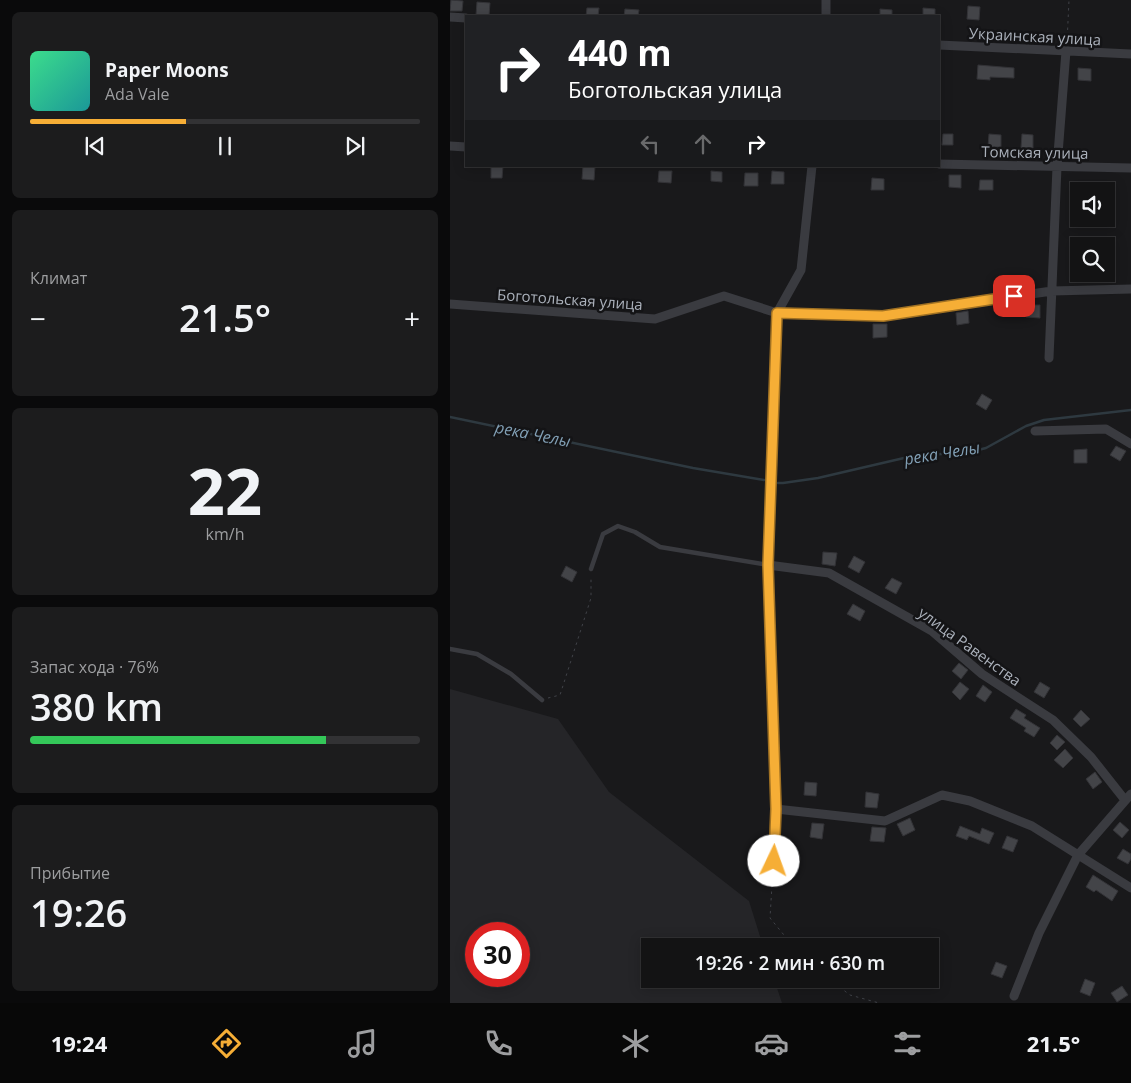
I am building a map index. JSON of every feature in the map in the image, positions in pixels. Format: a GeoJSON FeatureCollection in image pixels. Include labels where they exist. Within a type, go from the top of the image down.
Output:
{"type":"FeatureCollection","features":[{"type":"Feature","properties":{"kind":"street"},"geometry":{"type":"LineString","coordinates":[[826,0],[826,15]]}},
{"type":"Feature","properties":{"kind":"street"},"geometry":{"type":"LineString","coordinates":[[450,16],[465,18]]}},
{"type":"Feature","properties":{"kind":"street","name":"Украинская улица"},"geometry":{"type":"LineString","coordinates":[[940,46],[1131,54]]}},
{"type":"Feature","properties":{"kind":"street"},"geometry":{"type":"LineString","coordinates":[[1049,358],[1057,167],[1066,51]]}},
{"type":"Feature","properties":{"kind":"street"},"geometry":{"type":"LineString","coordinates":[[450,146],[465,147]]}},
{"type":"Feature","properties":{"kind":"street","name":"Томская улица"},"geometry":{"type":"LineString","coordinates":[[940,164],[1131,168]]}},
{"type":"Feature","properties":{"kind":"street"},"geometry":{"type":"LineString","coordinates":[[773,878],[776,809],[768,565],[777,313],[801,270],[812,167]]}},
{"type":"Feature","properties":{"kind":"street","name":"Боготольская улица"},"geometry":{"type":"LineString","coordinates":[[450,304],[654,319],[724,296],[777,313],[883,316],[1052,291],[1131,289]]}},
{"type":"Feature","properties":{"kind":"street"},"geometry":{"type":"LineString","coordinates":[[1035,431],[1106,429],[1131,444]]}},
{"type":"Feature","properties":{"kind":"street","name":"улица Равенства"},"geometry":{"type":"LineString","coordinates":[[768,565],[828,573],[932,631],[982,674],[1053,720],[1128,797]]}},
{"type":"Feature","properties":{"kind":"street"},"geometry":{"type":"LineString","coordinates":[[776,809],[886,821],[942,795],[970,802],[1032,826],[1131,888]]}},
{"type":"Feature","properties":{"kind":"street"},"geometry":{"type":"LineString","coordinates":[[1014,996],[1038,932],[1078,855],[1128,797]]}},
{"type":"Feature","properties":{"kind":"lane"},"geometry":{"type":"LineString","coordinates":[[591,569],[603,534],[618,526],[635,532],[660,547],[768,565]]}},
{"type":"Feature","properties":{"kind":"lane"},"geometry":{"type":"LineString","coordinates":[[450,649],[477,654],[511,674],[542,700]]}},
{"type":"Feature","properties":{"kind":"path"},"geometry":{"type":"LineString","coordinates":[[1066,51],[1069,0]]}},
{"type":"Feature","properties":{"kind":"path"},"geometry":{"type":"LineString","coordinates":[[542,700],[560,694],[591,598],[591,569]]}},
{"type":"Feature","properties":{"kind":"path"},"geometry":{"type":"LineString","coordinates":[[773,878],[770,918],[786,938]]}},
{"type":"Feature","properties":{"kind":"path"},"geometry":{"type":"LineString","coordinates":[[842,988],[850,994],[879,1003]]}},
{"type":"Feature","properties":{"kind":"shaded area"},"geometry":{"type":"Polygon","coordinates":[[[450,689],[558,719],[609,792],[749,901],[761,938],[641,938],[641,988],[777,988],[782,1003],[450,1003],[450,689]]]}},
{"type":"Feature","properties":{"kind":"building"},"geometry":{"type":"Polygon","coordinates":[[[451,0],[463,1],[462,11],[450,11],[451,0]]]}},
{"type":"Feature","properties":{"kind":"building"},"geometry":{"type":"Polygon","coordinates":[[[477,2],[490,3],[489,15],[476,15],[477,2]]]}},
{"type":"Feature","properties":{"kind":"building"},"geometry":{"type":"Polygon","coordinates":[[[968,6],[980,7],[979,20],[967,19],[968,6]]]}},
{"type":"Feature","properties":{"kind":"building"},"geometry":{"type":"Polygon","coordinates":[[[587,8],[599,8],[598,15],[586,15],[587,8]]]}},
{"type":"Feature","properties":{"kind":"building"},"geometry":{"type":"Polygon","coordinates":[[[923,8],[935,9],[935,15],[923,15],[923,8]]]}},
{"type":"Feature","properties":{"kind":"building"},"geometry":{"type":"Polygon","coordinates":[[[625,9],[639,10],[638,15],[624,15],[625,9]]]}},
{"type":"Feature","properties":{"kind":"building"},"geometry":{"type":"Polygon","coordinates":[[[880,9],[892,10],[892,15],[880,15],[880,9]]]}},
{"type":"Feature","properties":{"kind":"building"},"geometry":{"type":"Polygon","coordinates":[[[978,65],[1014,68],[1014,78],[990,77],[990,80],[977,79],[978,65]]]}},
{"type":"Feature","properties":{"kind":"building"},"geometry":{"type":"Polygon","coordinates":[[[1078,68],[1091,69],[1091,81],[1078,80],[1078,68]]]}},
{"type":"Feature","properties":{"kind":"building"},"geometry":{"type":"Polygon","coordinates":[[[943,134],[953,134],[953,145],[942,145],[943,134]]]}},
{"type":"Feature","properties":{"kind":"building"},"geometry":{"type":"Polygon","coordinates":[[[989,134],[1001,135],[1001,147],[988,147],[989,134]]]}},
{"type":"Feature","properties":{"kind":"building"},"geometry":{"type":"Polygon","coordinates":[[[1022,134],[1033,135],[1033,148],[1021,148],[1022,134]]]}},
{"type":"Feature","properties":{"kind":"building"},"geometry":{"type":"Polygon","coordinates":[[[491,167],[503,167],[502,178],[491,178],[491,167]]]}},
{"type":"Feature","properties":{"kind":"building"},"geometry":{"type":"Polygon","coordinates":[[[583,167],[595,167],[594,180],[582,179],[583,167]]]}},
{"type":"Feature","properties":{"kind":"building"},"geometry":{"type":"Polygon","coordinates":[[[659,171],[672,171],[671,183],[658,182],[659,171]]]}},
{"type":"Feature","properties":{"kind":"building"},"geometry":{"type":"Polygon","coordinates":[[[711,171],[722,172],[722,182],[711,181],[711,171]]]}},
{"type":"Feature","properties":{"kind":"building"},"geometry":{"type":"Polygon","coordinates":[[[772,171],[784,172],[784,184],[771,184],[772,171]]]}},
{"type":"Feature","properties":{"kind":"building"},"geometry":{"type":"Polygon","coordinates":[[[745,173],[758,173],[758,186],[744,186],[745,173]]]}},
{"type":"Feature","properties":{"kind":"building"},"geometry":{"type":"Polygon","coordinates":[[[949,175],[961,175],[961,188],[949,187],[949,175]]]}},
{"type":"Feature","properties":{"kind":"building"},"geometry":{"type":"Polygon","coordinates":[[[872,178],[884,179],[884,190],[871,190],[872,178]]]}},
{"type":"Feature","properties":{"kind":"building"},"geometry":{"type":"Polygon","coordinates":[[[980,180],[993,180],[993,190],[979,190],[980,180]]]}},
{"type":"Feature","properties":{"kind":"building"},"geometry":{"type":"Polygon","coordinates":[[[1027,305],[1040,305],[1040,318],[1026,317],[1027,305]]]}},
{"type":"Feature","properties":{"kind":"building"},"geometry":{"type":"Polygon","coordinates":[[[968,311],[969,323],[957,325],[956,313],[968,311]]]}},
{"type":"Feature","properties":{"kind":"building"},"geometry":{"type":"Polygon","coordinates":[[[873,324],[887,324],[887,337],[873,338],[873,324]]]}},
{"type":"Feature","properties":{"kind":"building"},"geometry":{"type":"Polygon","coordinates":[[[982,394],[992,400],[986,410],[976,404],[982,394]]]}},
{"type":"Feature","properties":{"kind":"building"},"geometry":{"type":"Polygon","coordinates":[[[1116,446],[1126,451],[1120,461],[1110,455],[1116,446]]]}},
{"type":"Feature","properties":{"kind":"building"},"geometry":{"type":"Polygon","coordinates":[[[1087,449],[1087,463],[1074,463],[1074,450],[1087,449]]]}},
{"type":"Feature","properties":{"kind":"building"},"geometry":{"type":"Polygon","coordinates":[[[823,552],[837,553],[835,566],[822,564],[823,552]]]}},
{"type":"Feature","properties":{"kind":"building"},"geometry":{"type":"Polygon","coordinates":[[[854,556],[865,562],[859,573],[848,567],[854,556]]]}},
{"type":"Feature","properties":{"kind":"building"},"geometry":{"type":"Polygon","coordinates":[[[566,566],[577,572],[572,582],[561,576],[566,566]]]}},
{"type":"Feature","properties":{"kind":"building"},"geometry":{"type":"Polygon","coordinates":[[[892,578],[902,583],[896,594],[885,588],[892,578]]]}},
{"type":"Feature","properties":{"kind":"building"},"geometry":{"type":"Polygon","coordinates":[[[853,604],[865,611],[860,621],[847,614],[853,604]]]}},
{"type":"Feature","properties":{"kind":"building"},"geometry":{"type":"Polygon","coordinates":[[[959,663],[968,670],[961,679],[952,671],[959,663]]]}},
{"type":"Feature","properties":{"kind":"building"},"geometry":{"type":"Polygon","coordinates":[[[960,682],[969,689],[960,700],[952,692],[960,682]]]}},
{"type":"Feature","properties":{"kind":"building"},"geometry":{"type":"Polygon","coordinates":[[[1040,682],[1050,688],[1044,698],[1034,692],[1040,682]]]}},
{"type":"Feature","properties":{"kind":"building"},"geometry":{"type":"Polygon","coordinates":[[[983,685],[992,692],[985,702],[976,696],[983,685]]]}},
{"type":"Feature","properties":{"kind":"building"},"geometry":{"type":"Polygon","coordinates":[[[1016,709],[1026,715],[1024,718],[1040,728],[1034,737],[1024,731],[1026,728],[1010,718],[1016,709]]]}},
{"type":"Feature","properties":{"kind":"building"},"geometry":{"type":"Polygon","coordinates":[[[1081,710],[1090,719],[1081,727],[1073,719],[1081,710]]]}},
{"type":"Feature","properties":{"kind":"building"},"geometry":{"type":"Polygon","coordinates":[[[1057,735],[1065,742],[1057,750],[1050,743],[1057,735]]]}},
{"type":"Feature","properties":{"kind":"building"},"geometry":{"type":"Polygon","coordinates":[[[1065,749],[1073,758],[1063,768],[1054,760],[1065,749]]]}},
{"type":"Feature","properties":{"kind":"building"},"geometry":{"type":"Polygon","coordinates":[[[1095,772],[1102,782],[1093,789],[1086,779],[1095,772]]]}},
{"type":"Feature","properties":{"kind":"building"},"geometry":{"type":"Polygon","coordinates":[[[805,782],[817,783],[816,796],[804,795],[805,782]]]}},
{"type":"Feature","properties":{"kind":"building"},"geometry":{"type":"Polygon","coordinates":[[[866,792],[879,794],[877,808],[865,807],[866,792]]]}},
{"type":"Feature","properties":{"kind":"building"},"geometry":{"type":"Polygon","coordinates":[[[910,818],[915,830],[903,836],[897,824],[910,818]]]}},
{"type":"Feature","properties":{"kind":"building"},"geometry":{"type":"Polygon","coordinates":[[[1120,822],[1129,830],[1122,838],[1113,830],[1120,822]]]}},
{"type":"Feature","properties":{"kind":"building"},"geometry":{"type":"Polygon","coordinates":[[[812,823],[824,824],[822,839],[810,837],[812,823]]]}},
{"type":"Feature","properties":{"kind":"building"},"geometry":{"type":"Polygon","coordinates":[[[960,826],[980,834],[982,828],[994,833],[989,844],[969,836],[967,840],[956,836],[960,826]]]}},
{"type":"Feature","properties":{"kind":"building"},"geometry":{"type":"Polygon","coordinates":[[[872,827],[886,828],[884,842],[870,841],[872,827]]]}},
{"type":"Feature","properties":{"kind":"building"},"geometry":{"type":"Polygon","coordinates":[[[1007,836],[1018,840],[1013,852],[1002,848],[1007,836]]]}},
{"type":"Feature","properties":{"kind":"building"},"geometry":{"type":"Polygon","coordinates":[[[1123,849],[1131,854],[1128,864],[1117,858],[1123,849]]]}},
{"type":"Feature","properties":{"kind":"building"},"geometry":{"type":"Polygon","coordinates":[[[1093,875],[1118,891],[1112,901],[1096,890],[1094,892],[1086,887],[1093,875]]]}},
{"type":"Feature","properties":{"kind":"building"},"geometry":{"type":"Polygon","coordinates":[[[996,962],[1007,966],[1002,978],[991,974],[996,962]]]}},
{"type":"Feature","properties":{"kind":"building"},"geometry":{"type":"Polygon","coordinates":[[[1085,979],[1095,983],[1090,996],[1080,992],[1085,979]]]}},
{"type":"Feature","properties":{"kind":"building"},"geometry":{"type":"Polygon","coordinates":[[[1122,986],[1128,995],[1117,1002],[1111,993],[1122,986]]]}},
{"type":"Feature","properties":{"kind":"waterway","name":"река Челы"},"geometry":{"type":"LineString","coordinates":[[778,483],[818,478],[904,458],[978,450],[986,448],[1026,426],[1044,420],[1131,410]]}},
{"type":"Feature","properties":{"kind":"waterway","name":"река Челы"},"geometry":{"type":"LineString","coordinates":[[450,417],[693,468],[764,480]]}},
{"type":"Feature","properties":{"kind":"route"},"geometry":{"type":"LineString","coordinates":[[774,861],[776,809],[768,565],[777,313],[883,316],[1014,296]]}}]}
